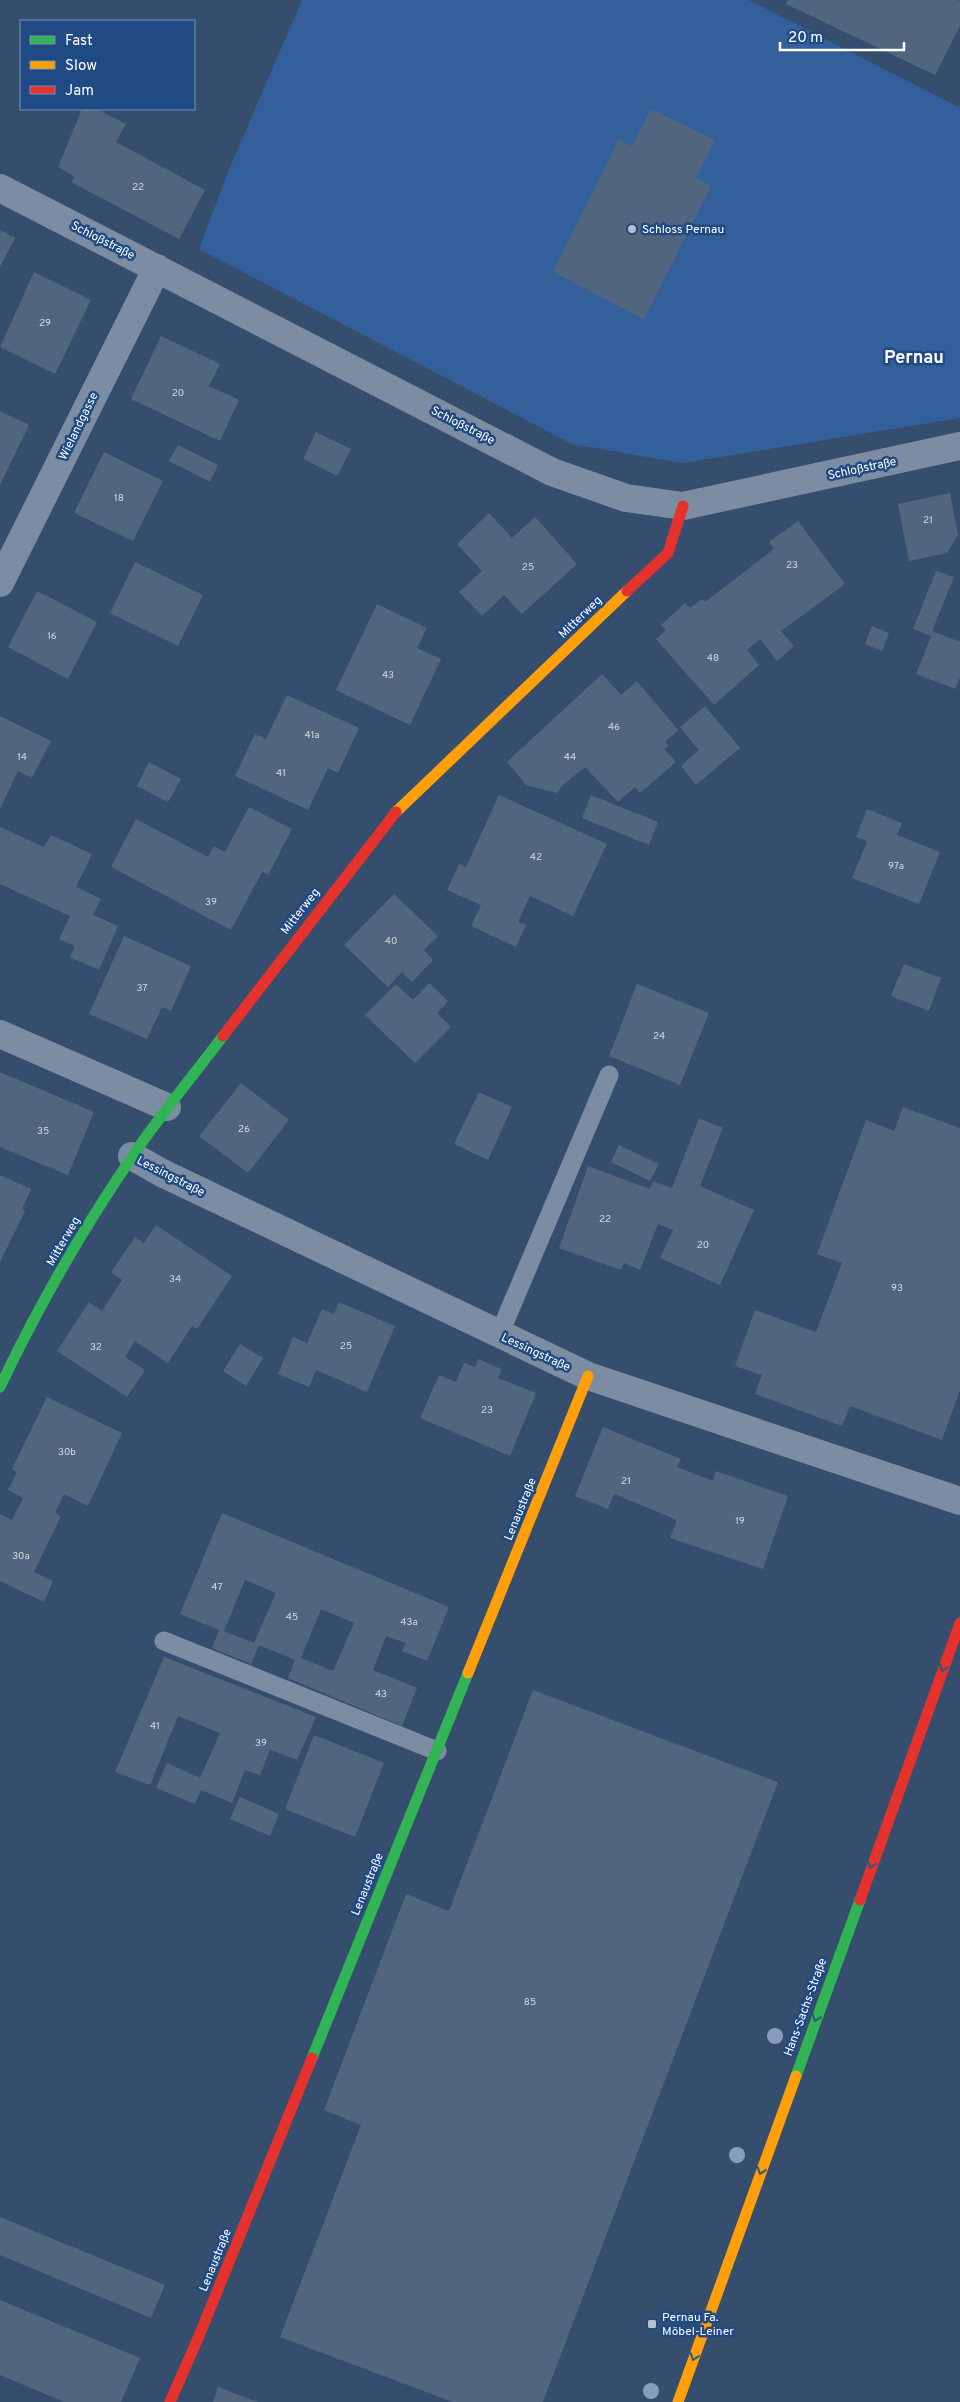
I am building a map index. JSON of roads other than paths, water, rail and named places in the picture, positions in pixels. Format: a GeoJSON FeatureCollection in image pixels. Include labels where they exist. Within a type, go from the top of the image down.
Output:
{"type":"FeatureCollection","features":[{"type":"Feature","properties":{"kind":"street","name":"Schloßstraße"},"geometry":{"type":"LineString","coordinates":[[0,188],[552,472],[626,498],[683,506],[960,446]]}},
{"type":"Feature","properties":{"kind":"street","name":"Wielandgasse"},"geometry":{"type":"LineString","coordinates":[[0,583],[157,268]]}},
{"type":"Feature","properties":{"kind":"street","name":"Mitterweg"},"geometry":{"type":"LineString","coordinates":[[0,1387],[20,1345],[76,1244],[132,1156],[167,1107],[388,819],[668,553],[683,506]]}},
{"type":"Feature","properties":{"kind":"street"},"geometry":{"type":"LineString","coordinates":[[0,1034],[167,1107]]}},
{"type":"Feature","properties":{"kind":"street","name":"Lessingstraße"},"geometry":{"type":"LineString","coordinates":[[132,1156],[162,1173],[588,1376],[960,1502]]}},
{"type":"Feature","properties":{"kind":"street","name":"Lenaustraße"},"geometry":{"type":"LineString","coordinates":[[170,2402],[437,1751],[588,1376]]}},
{"type":"Feature","properties":{"kind":"street","name":"Hans-Sachs-Straße"},"geometry":{"type":"LineString","coordinates":[[678,2402],[960,1623]]}},
{"type":"Feature","properties":{"kind":"lane"},"geometry":{"type":"LineString","coordinates":[[500,1335],[609,1075]]}},
{"type":"Feature","properties":{"kind":"lane"},"geometry":{"type":"LineString","coordinates":[[164,1641],[437,1751]]}},
{"type":"Feature","properties":{"kind":"place","name":"Schloss Pernau"},"geometry":{"type":"Point","coordinates":[632,229]}},
{"type":"Feature","properties":{"kind":"place","name":"Pernau Fa. Möbel-Leiner"},"geometry":{"type":"Point","coordinates":[652,2324]}},
{"type":"Feature","properties":{"kind":"district","name":"Pernau"},"geometry":{"type":"Point","coordinates":[914,357]}}]}
